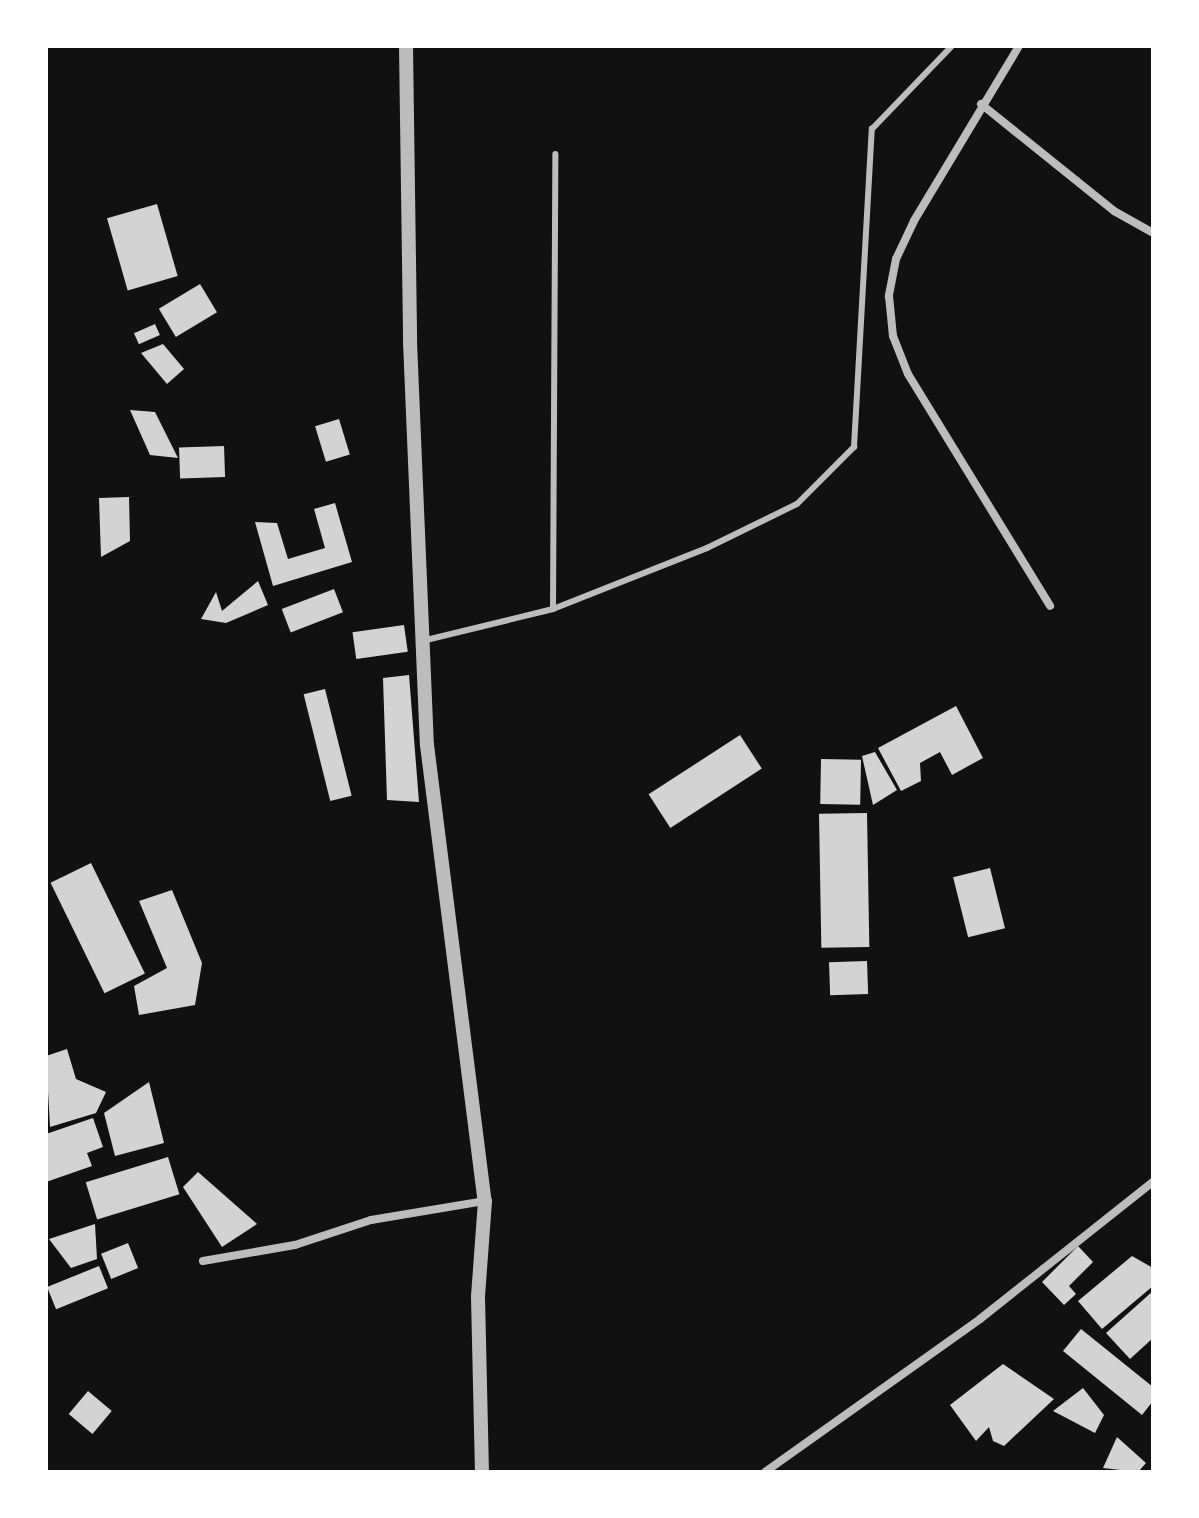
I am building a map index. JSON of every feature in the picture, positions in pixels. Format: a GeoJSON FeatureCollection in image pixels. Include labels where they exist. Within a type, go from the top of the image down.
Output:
{"type":"FeatureCollection","features":[{"type":"Feature","properties":{"kind":"street"},"geometry":{"type":"LineString","coordinates":[[406,46],[410,342],[427,745],[485,1201],[478,1297],[482,1472]]}},
{"type":"Feature","properties":{"kind":"street"},"geometry":{"type":"LineString","coordinates":[[1019,46],[981,104],[896,259],[889,296],[893,336],[908,374],[1050,606]]}},
{"type":"Feature","properties":{"kind":"street"},"geometry":{"type":"LineString","coordinates":[[981,104],[1114,211],[1153,233]]}},
{"type":"Feature","properties":{"kind":"street"},"geometry":{"type":"LineString","coordinates":[[765,1472],[980,1319],[1153,1182]]}},
{"type":"Feature","properties":{"kind":"street"},"geometry":{"type":"LineString","coordinates":[[203,1261],[295,1245],[371,1220],[485,1201]]}},
{"type":"Feature","properties":{"kind":"lane"},"geometry":{"type":"LineString","coordinates":[[422,641],[553,609],[707,548],[797,504],[854,447],[872,129],[890,105],[952,46]]}},
{"type":"Feature","properties":{"kind":"lane"},"geometry":{"type":"LineString","coordinates":[[553,609],[555,154]]}},
{"type":"Feature","properties":{"kind":"building"},"geometry":{"type":"Polygon","coordinates":[[[157,204],[178,276],[128,290],[107,218],[157,204]]]}},
{"type":"Feature","properties":{"kind":"building"},"geometry":{"type":"Polygon","coordinates":[[[200,284],[217,312],[176,337],[159,309],[200,284]]]}},
{"type":"Feature","properties":{"kind":"building"},"geometry":{"type":"Polygon","coordinates":[[[155,324],[160,335],[139,344],[134,333],[155,324]]]}},
{"type":"Feature","properties":{"kind":"building"},"geometry":{"type":"Polygon","coordinates":[[[163,344],[184,369],[167,384],[141,353],[163,344]]]}},
{"type":"Feature","properties":{"kind":"building"},"geometry":{"type":"Polygon","coordinates":[[[130,410],[155,412],[178,458],[150,455],[130,410]]]}},
{"type":"Feature","properties":{"kind":"building"},"geometry":{"type":"Polygon","coordinates":[[[339,419],[350,454],[326,462],[315,426],[339,419]]]}},
{"type":"Feature","properties":{"kind":"building"},"geometry":{"type":"Polygon","coordinates":[[[224,446],[225,477],[180,479],[179,448],[224,446]]]}},
{"type":"Feature","properties":{"kind":"building"},"geometry":{"type":"Polygon","coordinates":[[[129,497],[130,541],[101,557],[99,498],[129,497]]]}},
{"type":"Feature","properties":{"kind":"building"},"geometry":{"type":"Polygon","coordinates":[[[335,503],[352,562],[273,586],[255,522],[277,523],[288,559],[325,548],[314,509],[335,503]]]}},
{"type":"Feature","properties":{"kind":"building"},"geometry":{"type":"Polygon","coordinates":[[[258,581],[268,605],[226,623],[201,619],[216,592],[222,611],[258,581]]]}},
{"type":"Feature","properties":{"kind":"building"},"geometry":{"type":"Polygon","coordinates":[[[334,589],[343,612],[291,632],[282,609],[334,589]]]}},
{"type":"Feature","properties":{"kind":"building"},"geometry":{"type":"Polygon","coordinates":[[[404,625],[408,652],[356,659],[353,632],[404,625]]]}},
{"type":"Feature","properties":{"kind":"building"},"geometry":{"type":"Polygon","coordinates":[[[409,675],[419,802],[387,800],[383,678],[409,675]]]}},
{"type":"Feature","properties":{"kind":"building"},"geometry":{"type":"Polygon","coordinates":[[[325,689],[352,796],[330,801],[304,694],[325,689]]]}},
{"type":"Feature","properties":{"kind":"building"},"geometry":{"type":"Polygon","coordinates":[[[956,706],[983,758],[952,775],[940,752],[920,763],[921,781],[901,791],[878,748],[956,706]]]}},
{"type":"Feature","properties":{"kind":"building"},"geometry":{"type":"Polygon","coordinates":[[[740,735],[762,769],[670,828],[649,794],[740,735]]]}},
{"type":"Feature","properties":{"kind":"building"},"geometry":{"type":"Polygon","coordinates":[[[875,752],[897,790],[873,805],[862,756],[875,752]]]}},
{"type":"Feature","properties":{"kind":"building"},"geometry":{"type":"Polygon","coordinates":[[[821,759],[861,760],[860,805],[820,804],[821,759]]]}},
{"type":"Feature","properties":{"kind":"building"},"geometry":{"type":"Polygon","coordinates":[[[867,813],[869,947],[821,948],[819,814],[867,813]]]}},
{"type":"Feature","properties":{"kind":"building"},"geometry":{"type":"Polygon","coordinates":[[[91,863],[145,974],[104,993],[51,883],[91,863]]]}},
{"type":"Feature","properties":{"kind":"building"},"geometry":{"type":"Polygon","coordinates":[[[990,868],[1005,928],[968,937],[953,877],[990,868]]]}},
{"type":"Feature","properties":{"kind":"building"},"geometry":{"type":"Polygon","coordinates":[[[172,890],[202,963],[195,1005],[139,1015],[134,986],[167,968],[139,901],[172,890]]]}},
{"type":"Feature","properties":{"kind":"building"},"geometry":{"type":"Polygon","coordinates":[[[867,961],[868,994],[830,995],[829,962],[867,961]]]}},
{"type":"Feature","properties":{"kind":"building"},"geometry":{"type":"Polygon","coordinates":[[[67,1049],[76,1079],[106,1092],[96,1113],[50,1127],[46,1056],[67,1049]]]}},
{"type":"Feature","properties":{"kind":"building"},"geometry":{"type":"Polygon","coordinates":[[[149,1082],[164,1143],[115,1156],[104,1113],[149,1082]]]}},
{"type":"Feature","properties":{"kind":"building"},"geometry":{"type":"Polygon","coordinates":[[[93,1118],[103,1147],[87,1153],[92,1166],[46,1182],[46,1134],[93,1118]]]}},
{"type":"Feature","properties":{"kind":"building"},"geometry":{"type":"Polygon","coordinates":[[[168,1157],[179,1194],[97,1219],[86,1182],[168,1157]]]}},
{"type":"Feature","properties":{"kind":"building"},"geometry":{"type":"Polygon","coordinates":[[[198,1172],[257,1224],[222,1247],[183,1187],[198,1172]]]}},
{"type":"Feature","properties":{"kind":"building"},"geometry":{"type":"Polygon","coordinates":[[[95,1224],[97,1259],[71,1268],[49,1239],[95,1224]]]}},
{"type":"Feature","properties":{"kind":"building"},"geometry":{"type":"Polygon","coordinates":[[[128,1243],[138,1268],[111,1279],[101,1254],[128,1243]]]}},
{"type":"Feature","properties":{"kind":"building"},"geometry":{"type":"Polygon","coordinates":[[[1078,1246],[1093,1262],[1069,1286],[1076,1294],[1064,1305],[1042,1282],[1078,1246]]]}},
{"type":"Feature","properties":{"kind":"building"},"geometry":{"type":"Polygon","coordinates":[[[1132,1256],[1153,1268],[1153,1286],[1102,1329],[1078,1301],[1132,1256]]]}},
{"type":"Feature","properties":{"kind":"building"},"geometry":{"type":"Polygon","coordinates":[[[99,1266],[108,1288],[56,1309],[47,1287],[99,1266]]]}},
{"type":"Feature","properties":{"kind":"building"},"geometry":{"type":"Polygon","coordinates":[[[1153,1291],[1153,1338],[1130,1359],[1106,1333],[1153,1291]]]}},
{"type":"Feature","properties":{"kind":"building"},"geometry":{"type":"Polygon","coordinates":[[[1081,1329],[1153,1387],[1153,1401],[1142,1415],[1063,1351],[1081,1329]]]}},
{"type":"Feature","properties":{"kind":"building"},"geometry":{"type":"Polygon","coordinates":[[[1003,1364],[1054,1399],[1004,1446],[993,1441],[989,1427],[976,1441],[950,1405],[1003,1364]]]}},
{"type":"Feature","properties":{"kind":"building"},"geometry":{"type":"Polygon","coordinates":[[[1083,1388],[1104,1415],[1095,1433],[1053,1411],[1083,1388]]]}},
{"type":"Feature","properties":{"kind":"building"},"geometry":{"type":"Polygon","coordinates":[[[88,1391],[112,1411],[92,1434],[69,1414],[88,1391]]]}},
{"type":"Feature","properties":{"kind":"building"},"geometry":{"type":"Polygon","coordinates":[[[1117,1437],[1146,1463],[1138,1472],[1103,1468],[1117,1437]]]}}]}
